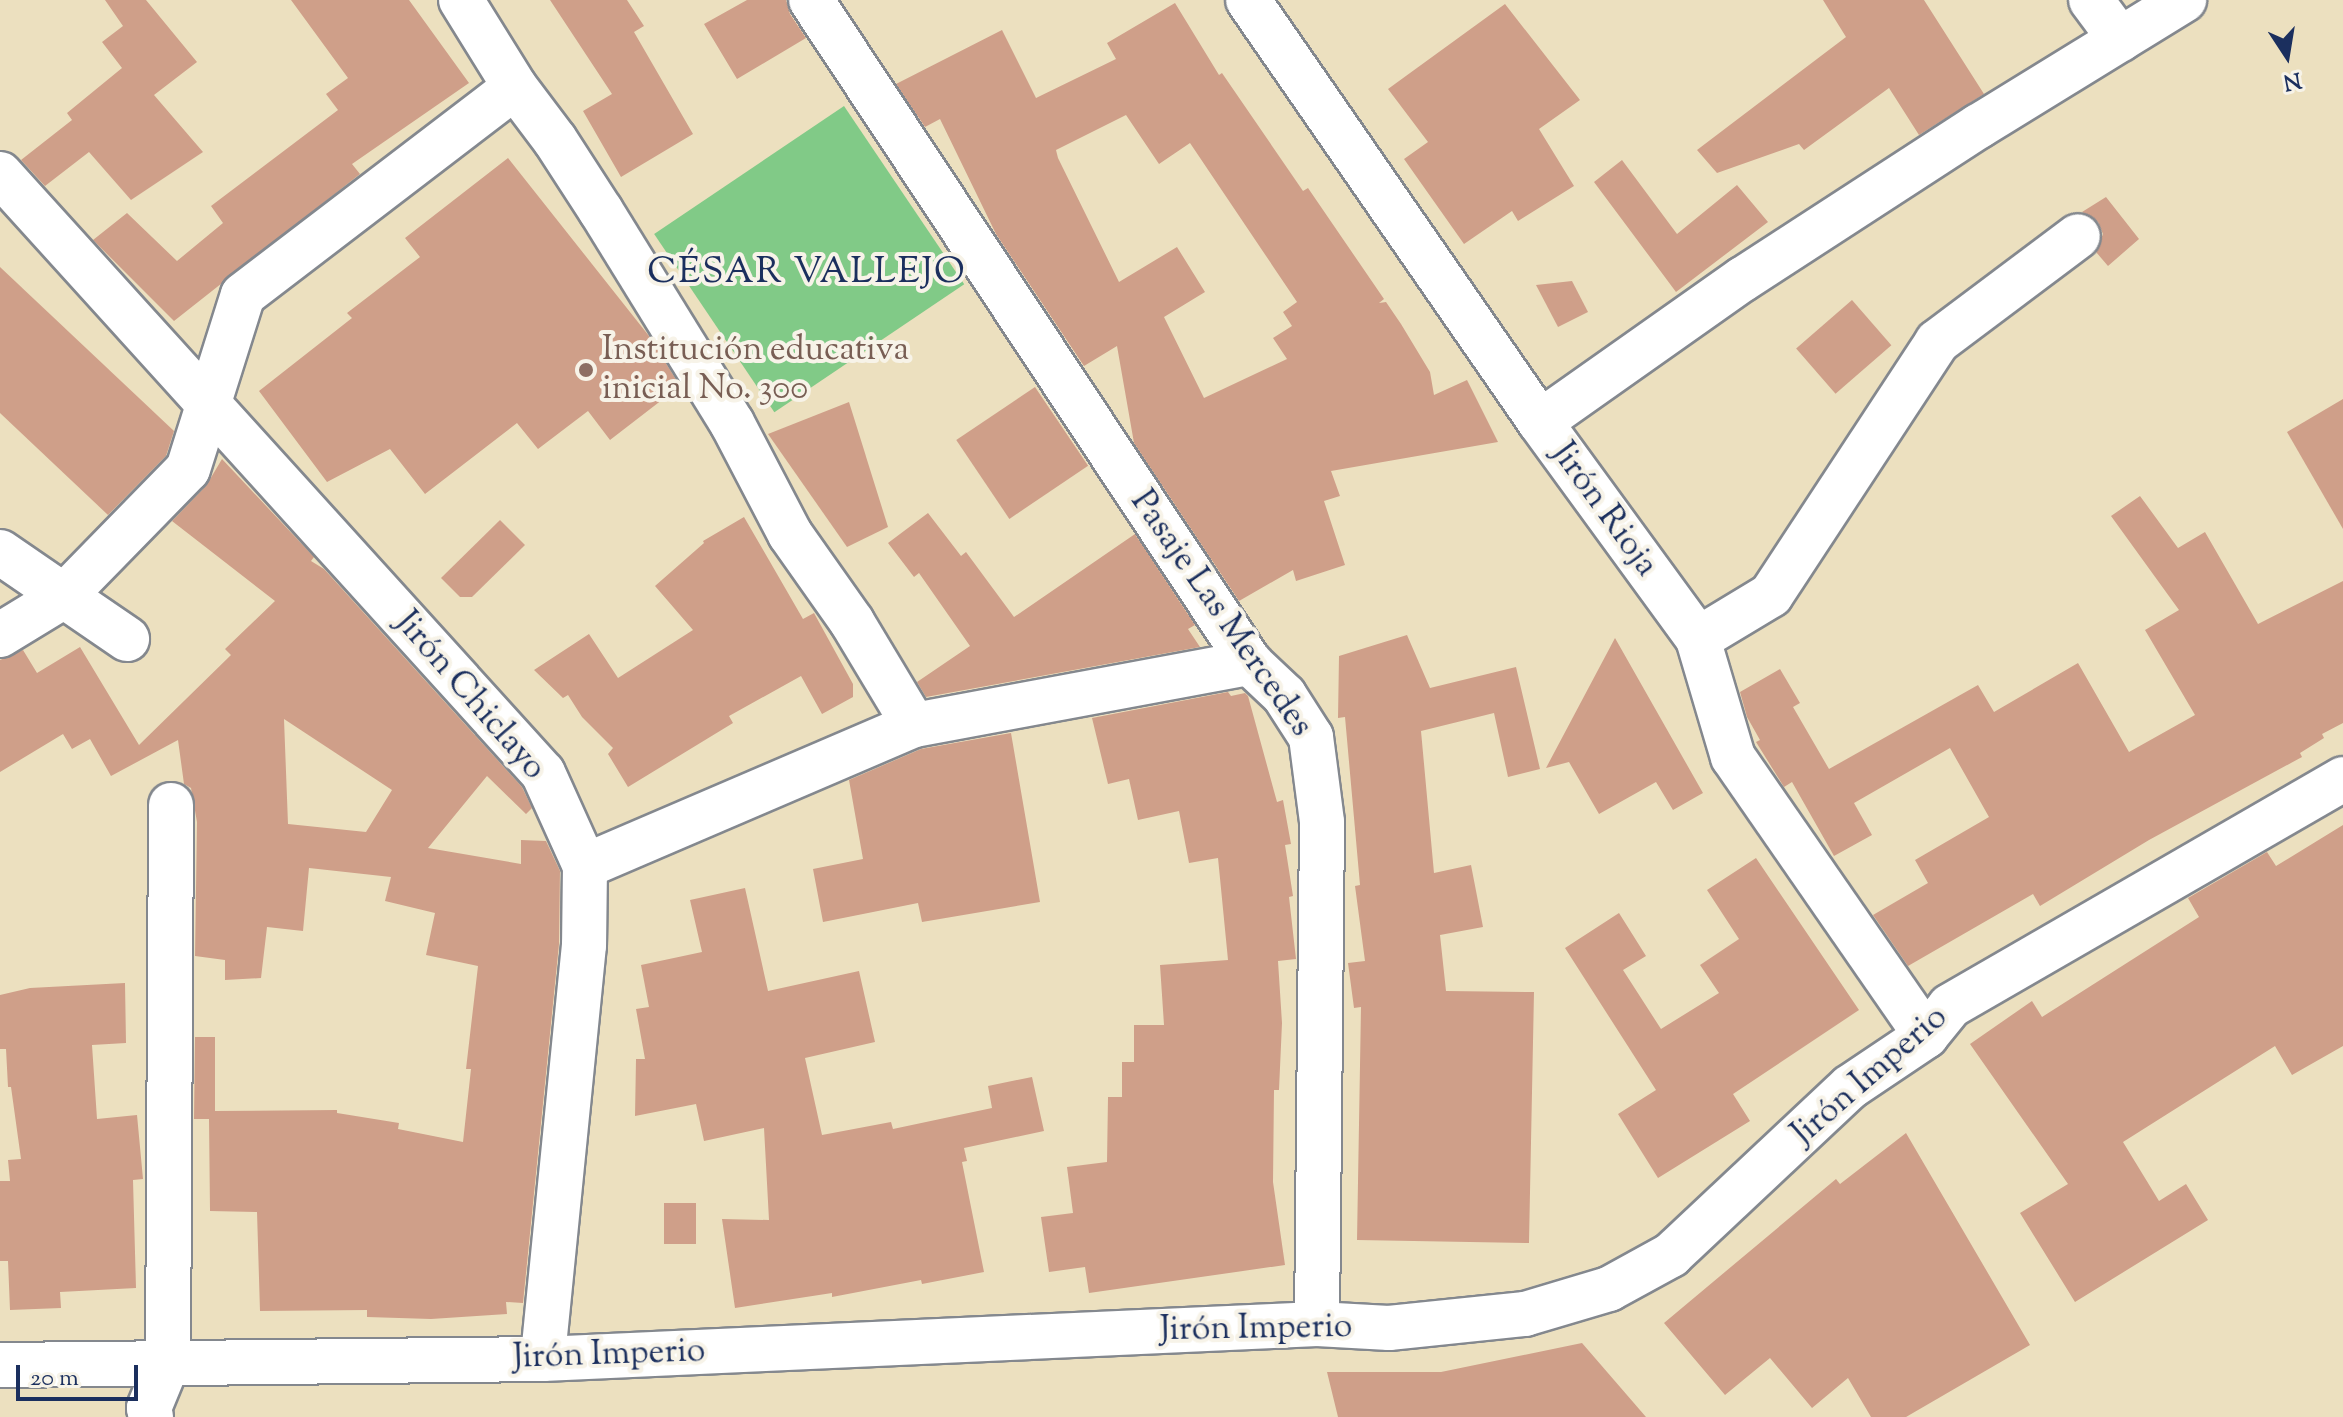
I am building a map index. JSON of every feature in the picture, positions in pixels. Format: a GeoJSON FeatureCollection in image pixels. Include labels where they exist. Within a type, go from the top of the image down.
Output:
{"type":"FeatureCollection","features":[{"type":"Feature","properties":{"kind":"street"},"geometry":{"type":"LineString","coordinates":[[461,0],[515,87],[555,140],[601,211],[732,423],[790,534],[852,622],[914,725]]}},
{"type":"Feature","properties":{"kind":"street","name":"Pasaje Las Mercedes"},"geometry":{"type":"LineString","coordinates":[[811,0],[1250,663],[1284,695],[1311,737],[1322,822],[1317,1324]]}},
{"type":"Feature","properties":{"kind":"street","name":"Jirón Rioja"},"geometry":{"type":"LineString","coordinates":[[1248,0],[1540,422],[1698,639],[1733,757],[1926,1036]]}},
{"type":"Feature","properties":{"kind":"street"},"geometry":{"type":"LineString","coordinates":[[2091,0],[2120,39]]}},
{"type":"Feature","properties":{"kind":"street"},"geometry":{"type":"LineString","coordinates":[[1540,422],[1743,279],[2184,0]]}},
{"type":"Feature","properties":{"kind":"street"},"geometry":{"type":"LineString","coordinates":[[0,635],[64,596],[188,469],[243,295],[515,87]]}},
{"type":"Feature","properties":{"kind":"street","name":"Jirón Chiclayo"},"geometry":{"type":"LineString","coordinates":[[0,174],[543,773],[585,866],[584,945],[543,1359]]}},
{"type":"Feature","properties":{"kind":"street"},"geometry":{"type":"LineString","coordinates":[[1698,639],[1771,595],[1937,342],[2078,236]]}},
{"type":"Feature","properties":{"kind":"street"},"geometry":{"type":"LineString","coordinates":[[0,552],[127,639]]}},
{"type":"Feature","properties":{"kind":"street"},"geometry":{"type":"LineString","coordinates":[[585,866],[914,725],[1250,663]]}},
{"type":"Feature","properties":{"kind":"street","name":"Jirón Imperio"},"geometry":{"type":"LineString","coordinates":[[0,1365],[543,1359],[1317,1324],[1389,1328],[1525,1314],[1609,1289],[1671,1255],[1850,1087],[1926,1036],[1950,1006],[2343,779]]}},
{"type":"Feature","properties":{"kind":"street"},"geometry":{"type":"LineString","coordinates":[[151,1417],[149,1408],[168,1362],[171,805]]}},
{"type":"Feature","properties":{"kind":"green space"},"geometry":{"type":"Polygon","coordinates":[[[844,106],[964,284],[774,412],[654,234],[844,106]]]}},
{"type":"Feature","properties":{"kind":"building"},"geometry":{"type":"Polygon","coordinates":[[[105,0],[146,0],[197,62],[154,95],[203,152],[131,200],[89,152],[45,186],[21,160],[72,120],[67,113],[122,68],[102,42],[123,26],[105,0]]]}},
{"type":"Feature","properties":{"kind":"building"},"geometry":{"type":"Polygon","coordinates":[[[291,0],[409,0],[469,83],[352,164],[360,174],[174,321],[93,240],[127,213],[177,261],[223,223],[211,206],[338,110],[326,94],[348,78],[291,0]]]}},
{"type":"Feature","properties":{"kind":"building"},"geometry":{"type":"Polygon","coordinates":[[[550,0],[627,0],[644,26],[634,32],[693,134],[621,177],[583,111],[612,94],[550,0]]]}},
{"type":"Feature","properties":{"kind":"building"},"geometry":{"type":"Polygon","coordinates":[[[747,0],[786,0],[790,14],[806,38],[737,79],[704,24],[747,0]]]}},
{"type":"Feature","properties":{"kind":"building"},"geometry":{"type":"Polygon","coordinates":[[[1823,0],[1924,0],[1984,94],[1919,135],[1889,88],[1804,150],[1799,144],[1717,173],[1697,150],[1846,37],[1823,0]]]}},
{"type":"Feature","properties":{"kind":"building"},"geometry":{"type":"Polygon","coordinates":[[[1175,3],[1219,75],[1222,73],[1303,191],[1308,188],[1384,299],[1379,303],[1386,302],[1401,324],[1430,372],[1434,395],[1467,380],[1498,442],[1331,471],[1340,496],[1324,501],[1345,565],[1296,581],[1293,570],[1239,601],[1134,443],[1117,346],[1084,366],[996,234],[940,119],[925,127],[896,84],[1002,30],[1036,98],[1116,59],[1107,43],[1175,3]],[[1126,115],[1056,150],[1119,282],[1177,247],[1205,292],[1164,317],[1204,398],[1287,359],[1273,338],[1292,326],[1283,312],[1297,302],[1190,143],[1159,164],[1126,115]]]}},
{"type":"Feature","properties":{"kind":"building"},"geometry":{"type":"Polygon","coordinates":[[[1505,4],[1580,100],[1539,129],[1574,186],[1518,221],[1512,211],[1464,244],[1404,159],[1428,142],[1388,89],[1505,4]]]}},
{"type":"Feature","properties":{"kind":"building"},"geometry":{"type":"Polygon","coordinates":[[[508,158],[649,336],[680,386],[610,440],[588,411],[538,449],[517,423],[425,494],[390,449],[327,482],[259,391],[352,318],[347,313],[420,257],[405,238],[508,158]]]}},
{"type":"Feature","properties":{"kind":"building"},"geometry":{"type":"Polygon","coordinates":[[[1622,160],[1677,234],[1737,185],[1768,222],[1676,292],[1594,182],[1622,160]]]}},
{"type":"Feature","properties":{"kind":"building"},"geometry":{"type":"Polygon","coordinates":[[[2106,197],[2139,239],[2108,266],[2096,252],[2103,234],[2098,222],[2082,212],[2106,197]]]}},
{"type":"Feature","properties":{"kind":"building"},"geometry":{"type":"Polygon","coordinates":[[[0,267],[174,431],[166,456],[108,515],[0,413],[0,267]]]}},
{"type":"Feature","properties":{"kind":"building"},"geometry":{"type":"Polygon","coordinates":[[[1572,281],[1588,312],[1558,327],[1536,285],[1572,281]]]}},
{"type":"Feature","properties":{"kind":"building"},"geometry":{"type":"Polygon","coordinates":[[[1852,300],[1891,345],[1836,394],[1796,349],[1852,300]]]}},
{"type":"Feature","properties":{"kind":"building"},"geometry":{"type":"Polygon","coordinates":[[[1035,387],[1088,466],[1009,519],[956,440],[1035,387]]]}},
{"type":"Feature","properties":{"kind":"building"},"geometry":{"type":"Polygon","coordinates":[[[2343,399],[2343,529],[2287,432],[2343,399]]]}},
{"type":"Feature","properties":{"kind":"building"},"geometry":{"type":"Polygon","coordinates":[[[849,402],[888,527],[847,547],[768,434],[849,402]]]}},
{"type":"Feature","properties":{"kind":"building"},"geometry":{"type":"Polygon","coordinates":[[[222,459],[314,557],[311,561],[324,569],[522,787],[532,808],[526,814],[487,776],[428,848],[521,864],[521,840],[546,841],[560,871],[559,944],[523,1303],[506,1302],[507,1314],[431,1319],[367,1317],[367,1310],[260,1311],[257,1212],[210,1211],[209,1119],[194,1119],[195,1037],[215,1037],[215,1111],[337,1110],[337,1113],[399,1123],[398,1129],[463,1142],[471,1069],[466,1069],[478,966],[426,955],[435,913],[385,901],[391,877],[309,868],[303,931],[267,927],[261,978],[225,980],[225,960],[195,956],[197,822],[191,788],[184,784],[178,740],[111,776],[90,739],[72,749],[63,734],[0,772],[0,660],[23,650],[37,673],[80,647],[139,745],[231,655],[225,649],[275,601],[172,521],[206,486],[222,459]],[[284,719],[288,824],[366,832],[392,790],[284,719]]]}},
{"type":"Feature","properties":{"kind":"building"},"geometry":{"type":"Polygon","coordinates":[[[2140,496],[2178,548],[2205,532],[2258,624],[2343,581],[2343,723],[2322,734],[2324,738],[2300,753],[2302,757],[2149,840],[2040,906],[2033,894],[1908,966],[1873,915],[1928,883],[1915,860],[1989,817],[1950,748],[1854,803],[1872,835],[1834,856],[1792,782],[1784,787],[1756,742],[1760,740],[1747,717],[1740,692],[1780,669],[1800,703],[1793,707],[1829,769],[1978,685],[1994,712],[2078,663],[2129,752],[2195,715],[2145,630],[2179,610],[2111,516],[2140,496]]]}},
{"type":"Feature","properties":{"kind":"building"},"geometry":{"type":"Polygon","coordinates":[[[928,513],[961,556],[966,552],[1014,617],[1135,534],[1195,625],[1188,629],[1200,647],[926,697],[917,682],[970,646],[919,573],[914,577],[888,543],[928,513]]]}},
{"type":"Feature","properties":{"kind":"building"},"geometry":{"type":"Polygon","coordinates":[[[744,517],[803,619],[814,613],[853,684],[853,697],[822,714],[801,676],[729,716],[733,723],[628,787],[608,754],[613,748],[582,717],[568,695],[563,698],[534,670],[589,634],[618,678],[693,630],[655,586],[703,541],[744,517]]]}},
{"type":"Feature","properties":{"kind":"building"},"geometry":{"type":"Polygon","coordinates":[[[500,520],[525,545],[472,597],[460,597],[441,578],[500,520]]]}},
{"type":"Feature","properties":{"kind":"building"},"geometry":{"type":"Polygon","coordinates":[[[1407,635],[1430,688],[1516,667],[1540,769],[1508,777],[1494,713],[1421,731],[1434,873],[1471,865],[1483,927],[1440,935],[1446,991],[1534,992],[1529,1243],[1357,1240],[1361,1007],[1354,1008],[1348,963],[1365,961],[1355,886],[1360,885],[1345,717],[1338,718],[1339,656],[1407,635]]]}},
{"type":"Feature","properties":{"kind":"building"},"geometry":{"type":"Polygon","coordinates":[[[1615,638],[1703,793],[1673,810],[1656,782],[1599,814],[1569,762],[1546,768],[1615,638]]]}},
{"type":"Feature","properties":{"kind":"building"},"geometry":{"type":"Polygon","coordinates":[[[1228,692],[1231,696],[1245,693],[1248,696],[1277,802],[1283,800],[1291,844],[1285,845],[1293,896],[1289,897],[1296,959],[1278,961],[1282,1023],[1279,1090],[1274,1090],[1273,1182],[1285,1265],[1089,1293],[1085,1267],[1049,1272],[1041,1217],[1073,1213],[1067,1167],[1107,1162],[1108,1097],[1122,1097],[1122,1062],[1134,1062],[1134,1025],[1164,1025],[1160,965],[1228,960],[1218,858],[1189,863],[1179,811],[1138,820],[1129,779],[1108,784],[1092,718],[1228,692]]]}},
{"type":"Feature","properties":{"kind":"building"},"geometry":{"type":"Polygon","coordinates":[[[1011,733],[1040,902],[922,922],[918,903],[823,922],[813,869],[863,859],[849,780],[921,749],[1011,733]]]}},
{"type":"Feature","properties":{"kind":"building"},"geometry":{"type":"Polygon","coordinates":[[[2343,825],[2343,1046],[2292,1075],[2275,1046],[2123,1142],[2159,1201],[2186,1184],[2208,1220],[2075,1302],[2020,1213],[2068,1184],[1970,1044],[2032,1001],[2042,1017],[2199,917],[2188,898],[2267,852],[2276,866],[2343,825]]]}},
{"type":"Feature","properties":{"kind":"building"},"geometry":{"type":"Polygon","coordinates":[[[1756,858],[1859,1010],[1733,1094],[1750,1121],[1658,1178],[1618,1114],[1656,1090],[1565,948],[1619,913],[1646,956],[1623,970],[1661,1029],[1719,993],[1700,965],[1739,939],[1707,890],[1756,858]]]}},
{"type":"Feature","properties":{"kind":"building"},"geometry":{"type":"Polygon","coordinates":[[[745,888],[768,991],[859,971],[875,1042],[805,1058],[822,1135],[891,1122],[893,1129],[992,1108],[988,1086],[1032,1077],[1044,1131],[964,1148],[967,1161],[962,1162],[984,1272],[922,1284],[921,1280],[832,1297],[832,1293],[735,1308],[722,1219],[769,1220],[764,1128],[704,1141],[696,1104],[635,1116],[636,1059],[645,1059],[636,1009],[649,1007],[641,965],[702,952],[690,900],[745,888]]]}},
{"type":"Feature","properties":{"kind":"building"},"geometry":{"type":"Polygon","coordinates":[[[125,983],[126,1043],[92,1045],[97,1119],[137,1115],[143,1179],[133,1180],[136,1288],[60,1292],[61,1308],[10,1310],[8,1261],[0,1261],[0,1181],[10,1181],[8,1160],[21,1159],[11,1087],[8,1087],[6,1049],[0,1049],[0,995],[30,988],[125,983]]]}},
{"type":"Feature","properties":{"kind":"building"},"geometry":{"type":"Polygon","coordinates":[[[1906,1133],[2030,1345],[1906,1417],[1871,1417],[1848,1378],[1812,1408],[1770,1358],[1725,1395],[1664,1323],[1836,1179],[1840,1184],[1906,1133]]]}},
{"type":"Feature","properties":{"kind":"building"},"geometry":{"type":"Polygon","coordinates":[[[664,1203],[696,1203],[696,1244],[664,1244],[664,1203]]]}},
{"type":"Feature","properties":{"kind":"building"},"geometry":{"type":"Polygon","coordinates":[[[1582,1343],[1646,1417],[1338,1417],[1327,1372],[1441,1372],[1582,1343]]]}},
{"type":"Feature","properties":{"kind":"place","name":"Institución educativa inicial No. 300"},"geometry":{"type":"Point","coordinates":[586,370]}},
{"type":"Feature","properties":{"kind":"district","name":"CÉSAR VALLEJO"},"geometry":{"type":"Point","coordinates":[807,274]}}]}
